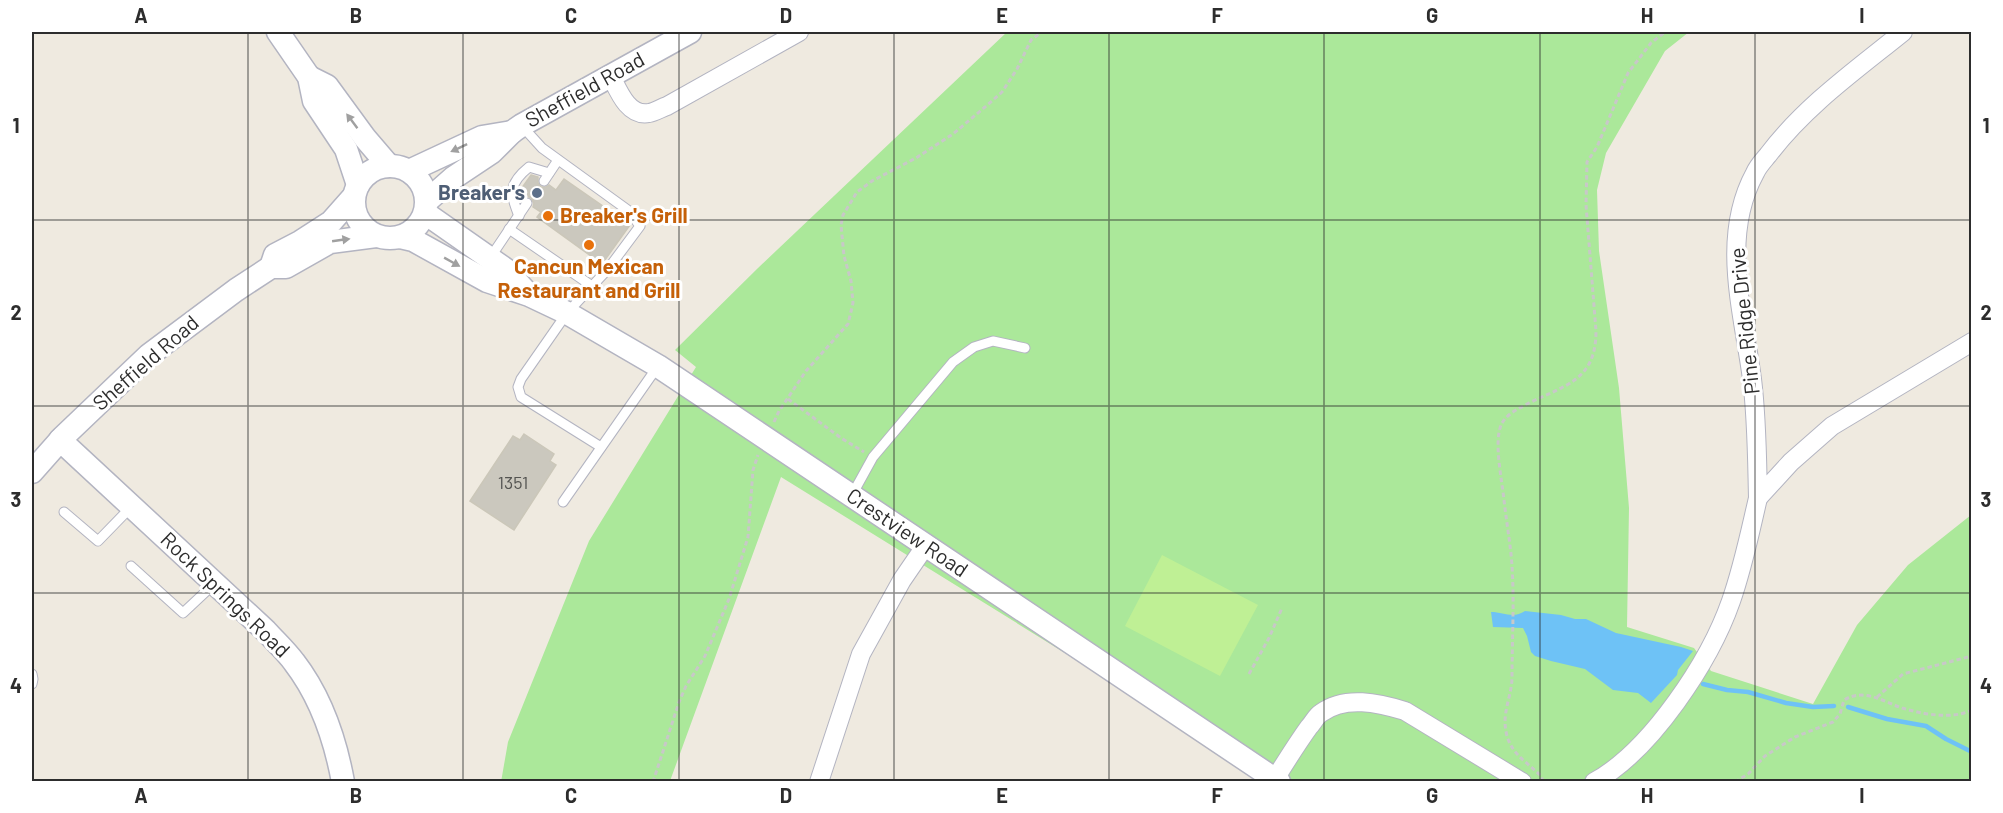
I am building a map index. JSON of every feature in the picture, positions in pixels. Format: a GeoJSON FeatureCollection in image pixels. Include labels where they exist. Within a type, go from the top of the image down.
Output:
{"type":"FeatureCollection","features":[{"type":"Feature","properties":{"kind":"street"},"geometry":{"type":"LineString","coordinates":[[278,32],[309,77],[314,101],[346,149],[356,191],[354,208],[358,220],[376,236],[400,237],[411,232],[420,224],[426,207],[424,189],[418,179],[399,169],[365,138],[327,86],[309,77]]}},
{"type":"Feature","properties":{"kind":"street","name":"Sheffield Road"},"geometry":{"type":"LineString","coordinates":[[426,207],[453,178],[492,152],[517,129],[690,32]]}},
{"type":"Feature","properties":{"kind":"street"},"geometry":{"type":"LineString","coordinates":[[611,76],[626,105],[647,114],[667,106],[799,32]]}},
{"type":"Feature","properties":{"kind":"street","name":"Pine Ridge Drive"},"geometry":{"type":"LineString","coordinates":[[1594,782],[1628,758],[1657,726],[1710,649],[1731,601],[1758,498],[1755,416],[1736,255],[1737,230],[1742,202],[1755,172],[1805,112],[1903,32]]}},
{"type":"Feature","properties":{"kind":"street","name":"Sheffield Road"},"geometry":{"type":"LineString","coordinates":[[399,169],[482,138],[517,129]]}},
{"type":"Feature","properties":{"kind":"street"},"geometry":{"type":"LineString","coordinates":[[356,191],[365,176],[375,169],[399,169]]}},
{"type":"Feature","properties":{"kind":"street","name":"Sheffield Road"},"geometry":{"type":"LineString","coordinates":[[271,267],[275,255],[331,222],[356,191]]}},
{"type":"Feature","properties":{"kind":"street","name":"Crestview Road"},"geometry":{"type":"LineString","coordinates":[[426,207],[505,269],[529,295]]}},
{"type":"Feature","properties":{"kind":"street","name":"Sheffield Road"},"geometry":{"type":"LineString","coordinates":[[32,472],[60,440],[113,388],[149,355],[211,307],[271,267],[286,267],[330,242],[376,236]]}},
{"type":"Feature","properties":{"kind":"street","name":"Crestview Road"},"geometry":{"type":"LineString","coordinates":[[400,237],[413,240],[487,281],[529,295],[567,313],[658,366],[1276,781]]}},
{"type":"Feature","properties":{"kind":"street","name":"Pine Ridge Drive"},"geometry":{"type":"LineString","coordinates":[[1758,498],[1791,462],[1832,426],[1971,342]]}},
{"type":"Feature","properties":{"kind":"street","name":"Rock Springs Road"},"geometry":{"type":"LineString","coordinates":[[60,440],[266,631],[294,662],[322,709],[333,739],[343,782]]}},
{"type":"Feature","properties":{"kind":"street"},"geometry":{"type":"LineString","coordinates":[[819,782],[861,654],[902,580],[926,545]]}},
{"type":"Feature","properties":{"kind":"street"},"geometry":{"type":"LineString","coordinates":[[1276,781],[1296,744],[1320,713],[1341,704],[1362,702],[1405,711],[1522,782]]}},
{"type":"Feature","properties":{"kind":"lane"},"geometry":{"type":"LineString","coordinates":[[517,129],[629,211],[640,226],[609,269],[567,313],[521,379],[518,387],[521,396],[601,447]]}},
{"type":"Feature","properties":{"kind":"lane"},"geometry":{"type":"LineString","coordinates":[[519,216],[511,196],[514,183],[529,167],[546,177],[558,160]]}},
{"type":"Feature","properties":{"kind":"lane"},"geometry":{"type":"LineString","coordinates":[[490,258],[528,203]]}},
{"type":"Feature","properties":{"kind":"lane"},"geometry":{"type":"LineString","coordinates":[[509,229],[592,286]]}},
{"type":"Feature","properties":{"kind":"lane"},"geometry":{"type":"LineString","coordinates":[[851,495],[873,458],[953,362],[974,347],[993,341],[1025,348]]}},
{"type":"Feature","properties":{"kind":"lane"},"geometry":{"type":"LineString","coordinates":[[563,502],[658,366]]}},
{"type":"Feature","properties":{"kind":"lane"},"geometry":{"type":"LineString","coordinates":[[64,512],[98,541],[132,506]]}},
{"type":"Feature","properties":{"kind":"lane"},"geometry":{"type":"LineString","coordinates":[[131,566],[183,613],[215,583]]}},
{"type":"Feature","properties":{"kind":"lane"},"geometry":{"type":"LineString","coordinates":[[32,674],[32,684]]}},
{"type":"Feature","properties":{"kind":"path"},"geometry":{"type":"LineString","coordinates":[[653,782],[679,702],[705,656],[729,599],[748,537],[756,458],[779,411],[806,371],[848,324],[853,303],[844,256],[841,225],[843,215],[857,192],[953,134],[1002,92],[1017,69],[1031,40],[1042,32]]}},
{"type":"Feature","properties":{"kind":"path"},"geometry":{"type":"LineString","coordinates":[[1542,782],[1542,777],[1514,752],[1505,723],[1512,681],[1513,614],[1511,555],[1498,442],[1503,422],[1515,410],[1570,383],[1586,370],[1590,363],[1596,331],[1586,205],[1587,162],[1597,147],[1628,73],[1651,43],[1665,32]]}},
{"type":"Feature","properties":{"kind":"path"},"geometry":{"type":"LineString","coordinates":[[788,399],[841,438],[873,458]]}},
{"type":"Feature","properties":{"kind":"path"},"geometry":{"type":"LineString","coordinates":[[1249,674],[1282,608]]}},
{"type":"Feature","properties":{"kind":"path"},"geometry":{"type":"LineString","coordinates":[[1877,697],[1903,674],[1971,656]]}},
{"type":"Feature","properties":{"kind":"path"},"geometry":{"type":"LineString","coordinates":[[1735,782],[1748,774],[1765,756],[1796,737],[1833,722],[1840,714],[1844,700],[1850,697],[1864,695],[1877,697],[1900,708],[1924,714],[1957,714],[1971,710]]}},
{"type":"Feature","properties":{"kind":"green space"},"geometry":{"type":"Polygon","coordinates":[[[1007,32],[1689,32],[1665,51],[1606,153],[1597,190],[1599,251],[1619,388],[1629,508],[1627,627],[1694,648],[1711,671],[1813,704],[1857,625],[1908,565],[1971,515],[1971,781],[1260,781],[1136,697],[781,477],[670,781],[501,782],[508,742],[589,541],[696,367],[675,350],[758,268],[1007,32]]]}},
{"type":"Feature","properties":{"kind":"green space"},"geometry":{"type":"Polygon","coordinates":[[[1162,555],[1258,605],[1220,676],[1125,626],[1162,555]]]}},
{"type":"Feature","properties":{"kind":"water"},"geometry":{"type":"Polygon","coordinates":[[[1525,611],[1586,619],[1616,633],[1693,651],[1678,670],[1677,675],[1651,703],[1638,693],[1613,690],[1585,669],[1535,656],[1531,652],[1523,628],[1493,627],[1491,612],[1512,615],[1525,611]]]}},
{"type":"Feature","properties":{"kind":"building"},"geometry":{"type":"Polygon","coordinates":[[[531,175],[538,177],[541,187],[549,185],[556,190],[564,179],[630,225],[602,264],[537,217],[541,212],[533,207],[534,203],[531,198],[527,196],[520,198],[519,192],[531,175]]]}},
{"type":"Feature","properties":{"kind":"building"},"geometry":{"type":"Polygon","coordinates":[[[524,434],[554,454],[550,461],[556,465],[514,530],[470,501],[513,436],[520,440],[524,434]]]}},
{"type":"Feature","properties":{"kind":"waterway"},"geometry":{"type":"LineString","coordinates":[[1703,684],[1748,692],[1786,703],[1813,707],[1834,706]]}},
{"type":"Feature","properties":{"kind":"waterway"},"geometry":{"type":"LineString","coordinates":[[1848,707],[1887,719],[1926,726],[1972,752]]}},
{"type":"Feature","properties":{"kind":"place","name":"Breaker's"},"geometry":{"type":"Point","coordinates":[537,193]}},
{"type":"Feature","properties":{"kind":"place","name":"Breaker's Grill"},"geometry":{"type":"Point","coordinates":[548,216]}},
{"type":"Feature","properties":{"kind":"place","name":"Cancun Mexican Restaurant and Grill"},"geometry":{"type":"Point","coordinates":[589,245]}}]}
